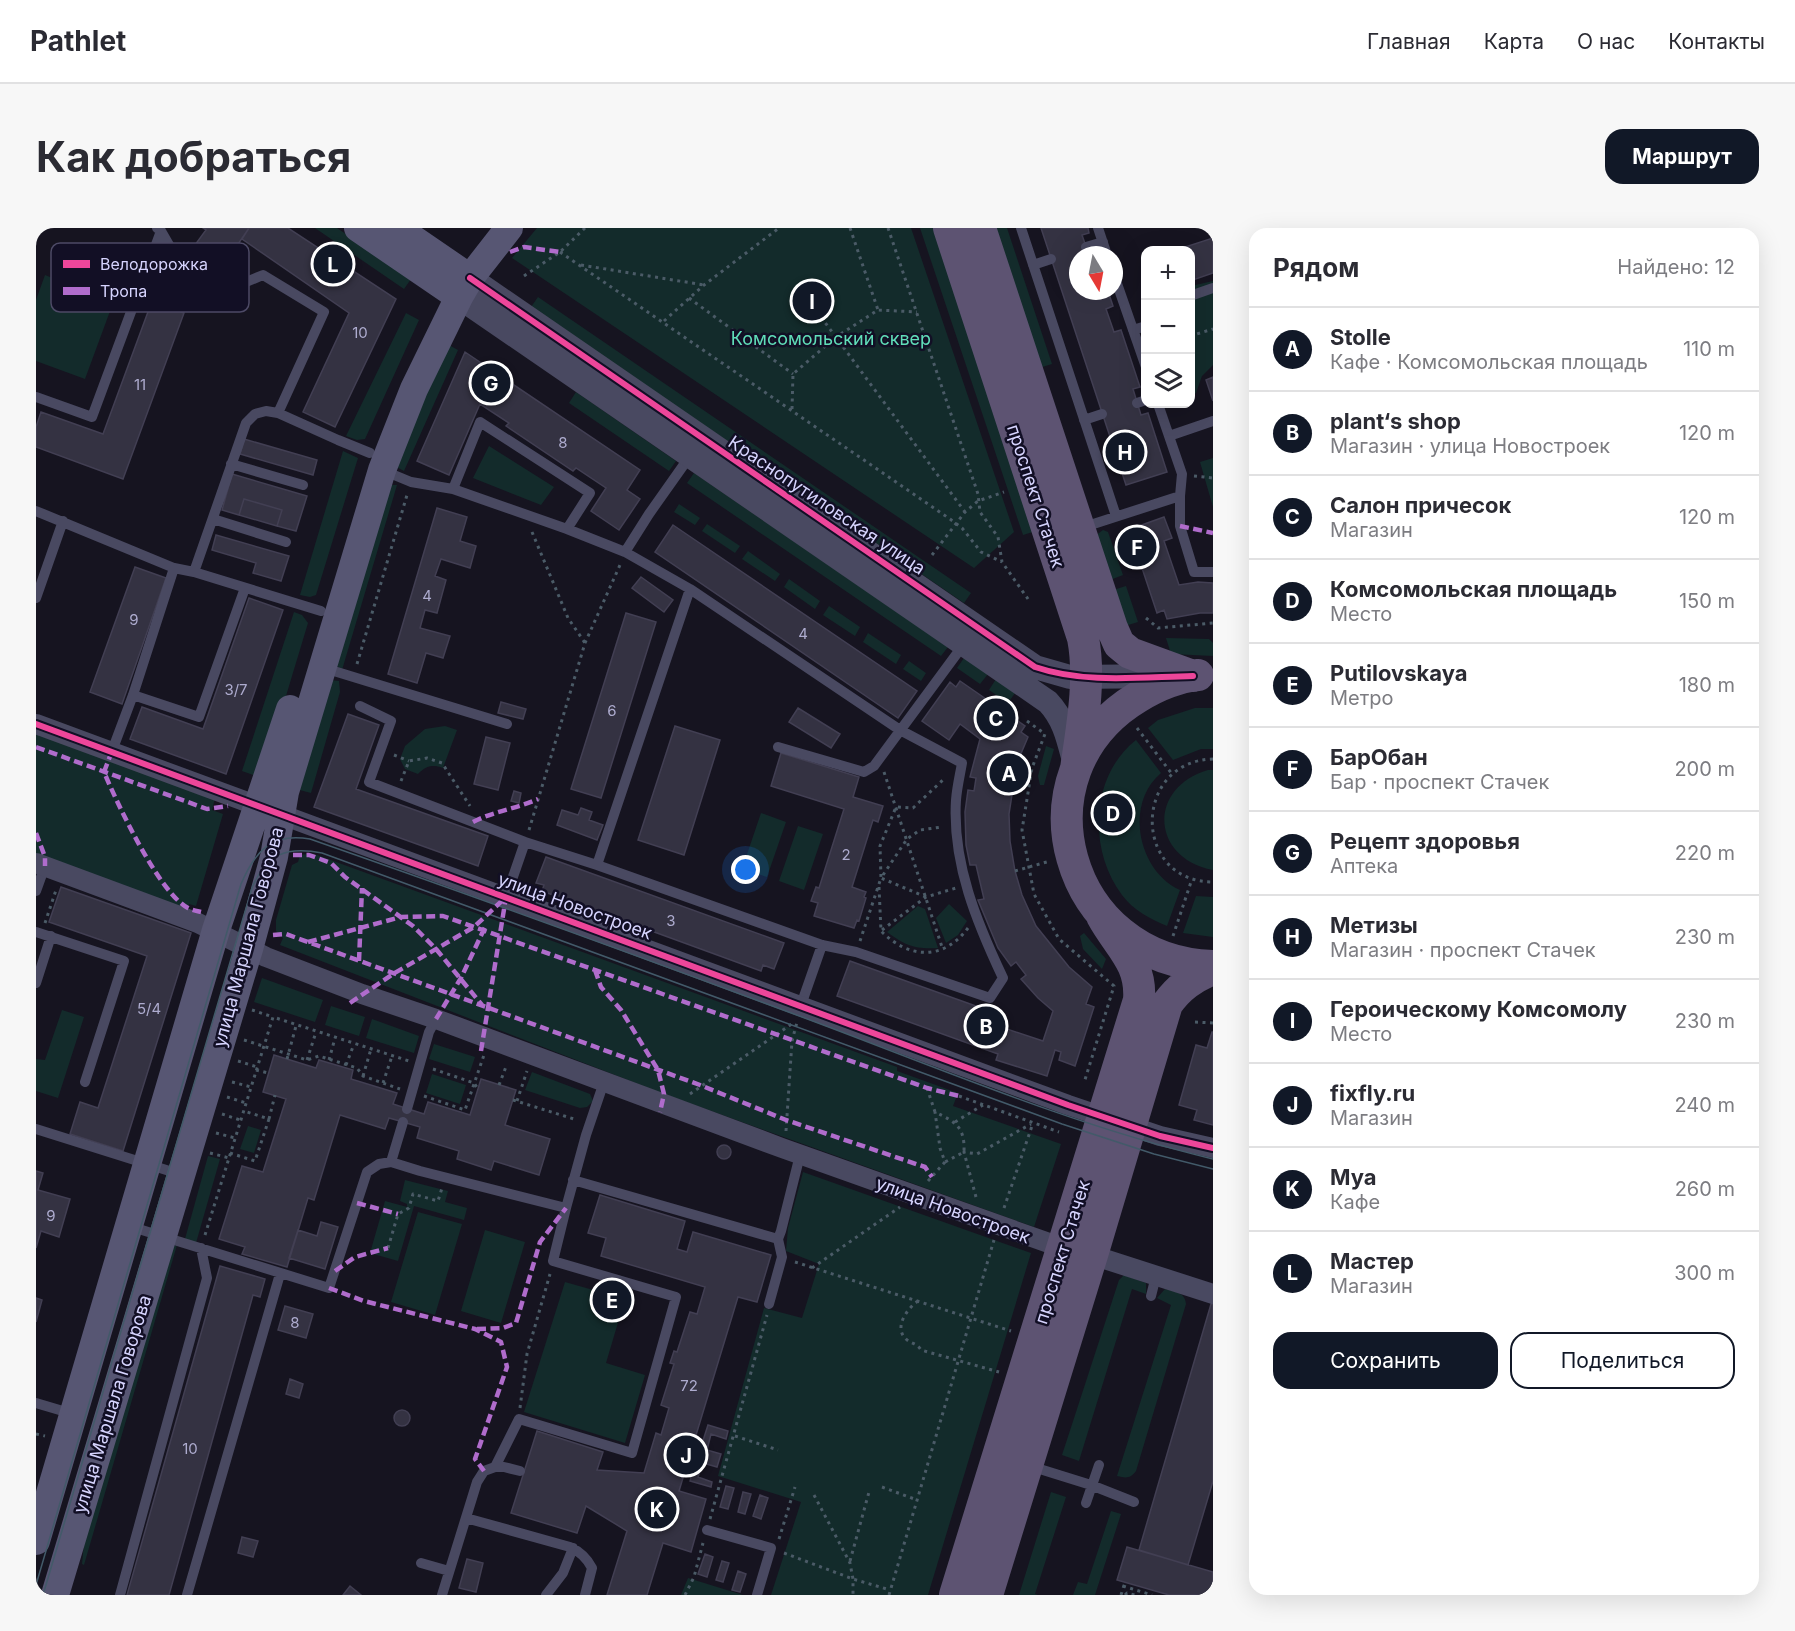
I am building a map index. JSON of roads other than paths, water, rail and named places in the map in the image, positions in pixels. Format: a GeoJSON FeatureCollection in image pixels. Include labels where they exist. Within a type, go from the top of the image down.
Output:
{"type":"FeatureCollection","features":[{"type":"Feature","properties":{"kind":"main road","name":"Краснопутиловская улица"},"geometry":{"type":"LineString","coordinates":[[358,228],[456,282]]}},
{"type":"Feature","properties":{"kind":"main road","name":"Краснопутиловская улица"},"geometry":{"type":"LineString","coordinates":[[397,228],[456,282]]}},
{"type":"Feature","properties":{"kind":"main road"},"geometry":{"type":"LineString","coordinates":[[456,282],[487,228]]}},
{"type":"Feature","properties":{"kind":"main road"},"geometry":{"type":"LineString","coordinates":[[456,282],[509,228]]}},
{"type":"Feature","properties":{"kind":"main road","name":"проспект Стачек"},"geometry":{"type":"LineString","coordinates":[[949,228],[1083,638],[1085,678],[1076,769]]}},
{"type":"Feature","properties":{"kind":"main road","name":"проспект Стачек"},"geometry":{"type":"LineString","coordinates":[[980,228],[1119,644],[1130,653],[1203,675]]}},
{"type":"Feature","properties":{"kind":"main road","name":"улица Маршала Говорова"},"geometry":{"type":"LineString","coordinates":[[55,1595],[249,948],[274,857],[270,810],[285,792],[322,668],[376,461],[387,409],[456,282]]}},
{"type":"Feature","properties":{"kind":"main road","name":"улица Маршала Говорова"},"geometry":{"type":"LineString","coordinates":[[36,1541],[216,930],[270,810],[321,611],[376,461]]}},
{"type":"Feature","properties":{"kind":"main road"},"geometry":{"type":"LineString","coordinates":[[1203,675],[1156,686],[1122,706],[1095,734],[1076,769],[1067,808],[1068,840],[1083,887],[1102,916],[1118,932],[1136,945],[1176,962],[1213,967]]}},
{"type":"Feature","properties":{"kind":"main road","name":"проспект Стачек"},"geometry":{"type":"LineString","coordinates":[[1102,916],[1112,934],[1130,957],[1140,986],[1117,1122]]}},
{"type":"Feature","properties":{"kind":"main road","name":"проспект Стачек"},"geometry":{"type":"LineString","coordinates":[[955,1595],[1078,1252],[1117,1122],[1167,1004],[1187,982],[1213,967]]}},
{"type":"Feature","properties":{"kind":"main road","name":"проспект Стачек"},"geometry":{"type":"LineString","coordinates":[[987,1595],[1027,1465],[1078,1252]]}},
{"type":"Feature","properties":{"kind":"street","name":"Краснопутиловская улица"},"geometry":{"type":"LineString","coordinates":[[456,282],[690,456],[1048,702],[1058,712],[1066,727],[1076,769]]}},
{"type":"Feature","properties":{"kind":"street","name":"Краснопутиловская улица"},"geometry":{"type":"LineString","coordinates":[[456,282],[1035,667],[1058,674],[1085,678],[1203,675]]}},
{"type":"Feature","properties":{"kind":"street","name":"улица Новостроек"},"geometry":{"type":"LineString","coordinates":[[36,724],[506,897],[799,1013],[1117,1122],[1213,1148]]}},
{"type":"Feature","properties":{"kind":"street","name":"улица Новостроек"},"geometry":{"type":"LineString","coordinates":[[40,865],[216,930],[249,948],[362,994],[436,1019],[800,1155],[1078,1252],[1156,1276],[1196,1282],[1213,1293]]}},
{"type":"Feature","properties":{"kind":"lane"},"geometry":{"type":"LineString","coordinates":[[1021,228],[1116,516]]}},
{"type":"Feature","properties":{"kind":"lane"},"geometry":{"type":"LineString","coordinates":[[1098,228],[1104,246]]}},
{"type":"Feature","properties":{"kind":"lane"},"geometry":{"type":"LineString","coordinates":[[159,229],[167,243]]}},
{"type":"Feature","properties":{"kind":"lane"},"geometry":{"type":"LineString","coordinates":[[1089,246],[1103,242]]}},
{"type":"Feature","properties":{"kind":"lane"},"geometry":{"type":"LineString","coordinates":[[1034,265],[1051,259]]}},
{"type":"Feature","properties":{"kind":"lane"},"geometry":{"type":"LineString","coordinates":[[249,281],[264,275],[324,312],[278,413]]}},
{"type":"Feature","properties":{"kind":"lane"},"geometry":{"type":"LineString","coordinates":[[1195,295],[1213,288]]}},
{"type":"Feature","properties":{"kind":"lane"},"geometry":{"type":"LineString","coordinates":[[1123,300],[1141,354]]}},
{"type":"Feature","properties":{"kind":"lane"},"geometry":{"type":"LineString","coordinates":[[36,397],[92,417],[129,312]]}},
{"type":"Feature","properties":{"kind":"lane"},"geometry":{"type":"LineString","coordinates":[[1133,330],[1141,328]]}},
{"type":"Feature","properties":{"kind":"lane"},"geometry":{"type":"LineString","coordinates":[[1159,408],[1182,474],[1180,526],[1194,572],[1213,572]]}},
{"type":"Feature","properties":{"kind":"lane"},"geometry":{"type":"LineString","coordinates":[[194,572],[246,423],[255,414],[266,411],[278,413],[338,440],[411,482],[453,489],[626,552],[690,589],[900,730],[962,763],[956,800],[961,859],[976,917],[1003,978],[990,998],[856,952],[822,945],[369,782],[391,721],[360,706]]}},
{"type":"Feature","properties":{"kind":"lane"},"geometry":{"type":"LineString","coordinates":[[1084,420],[1102,414]]}},
{"type":"Feature","properties":{"kind":"lane"},"geometry":{"type":"LineString","coordinates":[[453,489],[480,422],[590,493],[567,529]]}},
{"type":"Feature","properties":{"kind":"lane"},"geometry":{"type":"LineString","coordinates":[[1169,436],[1213,422]]}},
{"type":"Feature","properties":{"kind":"lane"},"geometry":{"type":"LineString","coordinates":[[626,552],[649,514],[690,456]]}},
{"type":"Feature","properties":{"kind":"lane"},"geometry":{"type":"LineString","coordinates":[[231,464],[303,485]]}},
{"type":"Feature","properties":{"kind":"lane"},"geometry":{"type":"LineString","coordinates":[[1079,529],[1180,496]]}},
{"type":"Feature","properties":{"kind":"lane"},"geometry":{"type":"LineString","coordinates":[[36,511],[174,568],[321,611]]}},
{"type":"Feature","properties":{"kind":"lane"},"geometry":{"type":"LineString","coordinates":[[213,519],[286,542]]}},
{"type":"Feature","properties":{"kind":"lane"},"geometry":{"type":"LineString","coordinates":[[36,598],[63,521]]}},
{"type":"Feature","properties":{"kind":"lane"},"geometry":{"type":"LineString","coordinates":[[112,751],[133,695],[174,568]]}},
{"type":"Feature","properties":{"kind":"lane"},"geometry":{"type":"LineString","coordinates":[[133,695],[199,717],[246,588]]}},
{"type":"Feature","properties":{"kind":"lane"},"geometry":{"type":"LineString","coordinates":[[597,865],[690,589]]}},
{"type":"Feature","properties":{"kind":"lane"},"geometry":{"type":"LineString","coordinates":[[778,747],[864,772],[874,766],[964,644]]}},
{"type":"Feature","properties":{"kind":"lane"},"geometry":{"type":"LineString","coordinates":[[322,668],[507,724]]}},
{"type":"Feature","properties":{"kind":"lane"},"geometry":{"type":"LineString","coordinates":[[506,897],[527,837]]}},
{"type":"Feature","properties":{"kind":"lane"},"geometry":{"type":"LineString","coordinates":[[36,891],[40,865]]}},
{"type":"Feature","properties":{"kind":"lane"},"geometry":{"type":"LineString","coordinates":[[36,983],[43,934],[124,962],[85,1082]]}},
{"type":"Feature","properties":{"kind":"lane"},"geometry":{"type":"LineString","coordinates":[[799,1013],[822,945]]}},
{"type":"Feature","properties":{"kind":"lane"},"geometry":{"type":"LineString","coordinates":[[407,1109],[419,1064],[436,1019]]}},
{"type":"Feature","properties":{"kind":"lane"},"geometry":{"type":"LineString","coordinates":[[495,1467],[519,1419],[632,1453],[676,1297],[553,1261],[589,1123],[604,1082]]}},
{"type":"Feature","properties":{"kind":"lane"},"geometry":{"type":"LineString","coordinates":[[392,1162],[404,1122]]}},
{"type":"Feature","properties":{"kind":"lane"},"geometry":{"type":"LineString","coordinates":[[36,1130],[180,1175]]}},
{"type":"Feature","properties":{"kind":"lane"},"geometry":{"type":"LineString","coordinates":[[769,1304],[782,1257],[778,1239],[800,1155]]}},
{"type":"Feature","properties":{"kind":"lane"},"geometry":{"type":"LineString","coordinates":[[129,1226],[330,1288],[367,1172],[380,1164],[392,1162],[566,1208]]}},
{"type":"Feature","properties":{"kind":"lane"},"geometry":{"type":"LineString","coordinates":[[573,1180],[778,1239]]}},
{"type":"Feature","properties":{"kind":"lane"},"geometry":{"type":"LineString","coordinates":[[120,1595],[207,1278],[201,1248]]}},
{"type":"Feature","properties":{"kind":"lane"},"geometry":{"type":"LineString","coordinates":[[188,1595],[280,1274]]}},
{"type":"Feature","properties":{"kind":"lane"},"geometry":{"type":"LineString","coordinates":[[1151,1296],[1156,1276]]}},
{"type":"Feature","properties":{"kind":"lane"},"geometry":{"type":"LineString","coordinates":[[36,1403],[73,1414]]}},
{"type":"Feature","properties":{"kind":"lane"},"geometry":{"type":"LineString","coordinates":[[1027,1465],[1091,1485],[1134,1502]]}},
{"type":"Feature","properties":{"kind":"lane"},"geometry":{"type":"LineString","coordinates":[[1086,1503],[1099,1465]]}},
{"type":"Feature","properties":{"kind":"lane"},"geometry":{"type":"LineString","coordinates":[[442,1595],[477,1482],[484,1471],[495,1467],[520,1471]]}},
{"type":"Feature","properties":{"kind":"lane"},"geometry":{"type":"LineString","coordinates":[[466,1518],[573,1548],[587,1559],[592,1568],[585,1595]]}},
{"type":"Feature","properties":{"kind":"lane"},"geometry":{"type":"LineString","coordinates":[[707,1530],[773,1549],[757,1595]]}},
{"type":"Feature","properties":{"kind":"lane"},"geometry":{"type":"LineString","coordinates":[[546,1595],[563,1573],[573,1548]]}},
{"type":"Feature","properties":{"kind":"lane"},"geometry":{"type":"LineString","coordinates":[[422,1563],[449,1572]]}},
{"type":"Feature","properties":{"kind":"tram line"},"geometry":{"type":"LineString","coordinates":[[36,1585],[241,884],[252,862],[266,847],[275,842],[296,838],[310,839],[633,955],[1066,1116],[1213,1159]]}},
{"type":"Feature","properties":{"kind":"tram line"},"geometry":{"type":"LineString","coordinates":[[43,1595],[252,888],[264,867],[279,855],[298,851],[322,853],[1062,1124],[1154,1154],[1213,1169]]}},
{"type":"Feature","properties":{"kind":"place","name":"Мастер"},"geometry":{"type":"Point","coordinates":[333,264]}},
{"type":"Feature","properties":{"kind":"place","name":"Героическому Комсомолу"},"geometry":{"type":"Point","coordinates":[812,301]}},
{"type":"Feature","properties":{"kind":"place","name":"Рецепт здоровья"},"geometry":{"type":"Point","coordinates":[491,383]}},
{"type":"Feature","properties":{"kind":"place","name":"Метизы"},"geometry":{"type":"Point","coordinates":[1125,452]}},
{"type":"Feature","properties":{"kind":"place","name":"БарОбан"},"geometry":{"type":"Point","coordinates":[1137,547]}},
{"type":"Feature","properties":{"kind":"place","name":"Салон причесок"},"geometry":{"type":"Point","coordinates":[996,718]}},
{"type":"Feature","properties":{"kind":"place","name":"Stolle"},"geometry":{"type":"Point","coordinates":[1009,773]}},
{"type":"Feature","properties":{"kind":"place","name":"Комсомольская площадь"},"geometry":{"type":"Point","coordinates":[1113,813]}},
{"type":"Feature","properties":{"kind":"place","name":"plant‘s shop"},"geometry":{"type":"Point","coordinates":[986,1026]}},
{"type":"Feature","properties":{"kind":"place","name":"Putilovskaya"},"geometry":{"type":"Point","coordinates":[612,1300]}},
{"type":"Feature","properties":{"kind":"place","name":"fixfly.ru"},"geometry":{"type":"Point","coordinates":[686,1455]}},
{"type":"Feature","properties":{"kind":"place","name":"Mya"},"geometry":{"type":"Point","coordinates":[657,1509]}},
{"type":"Feature","properties":{"kind":"park label","name":"Комсомольский сквер"},"geometry":{"type":"Point","coordinates":[831,338]}}]}
